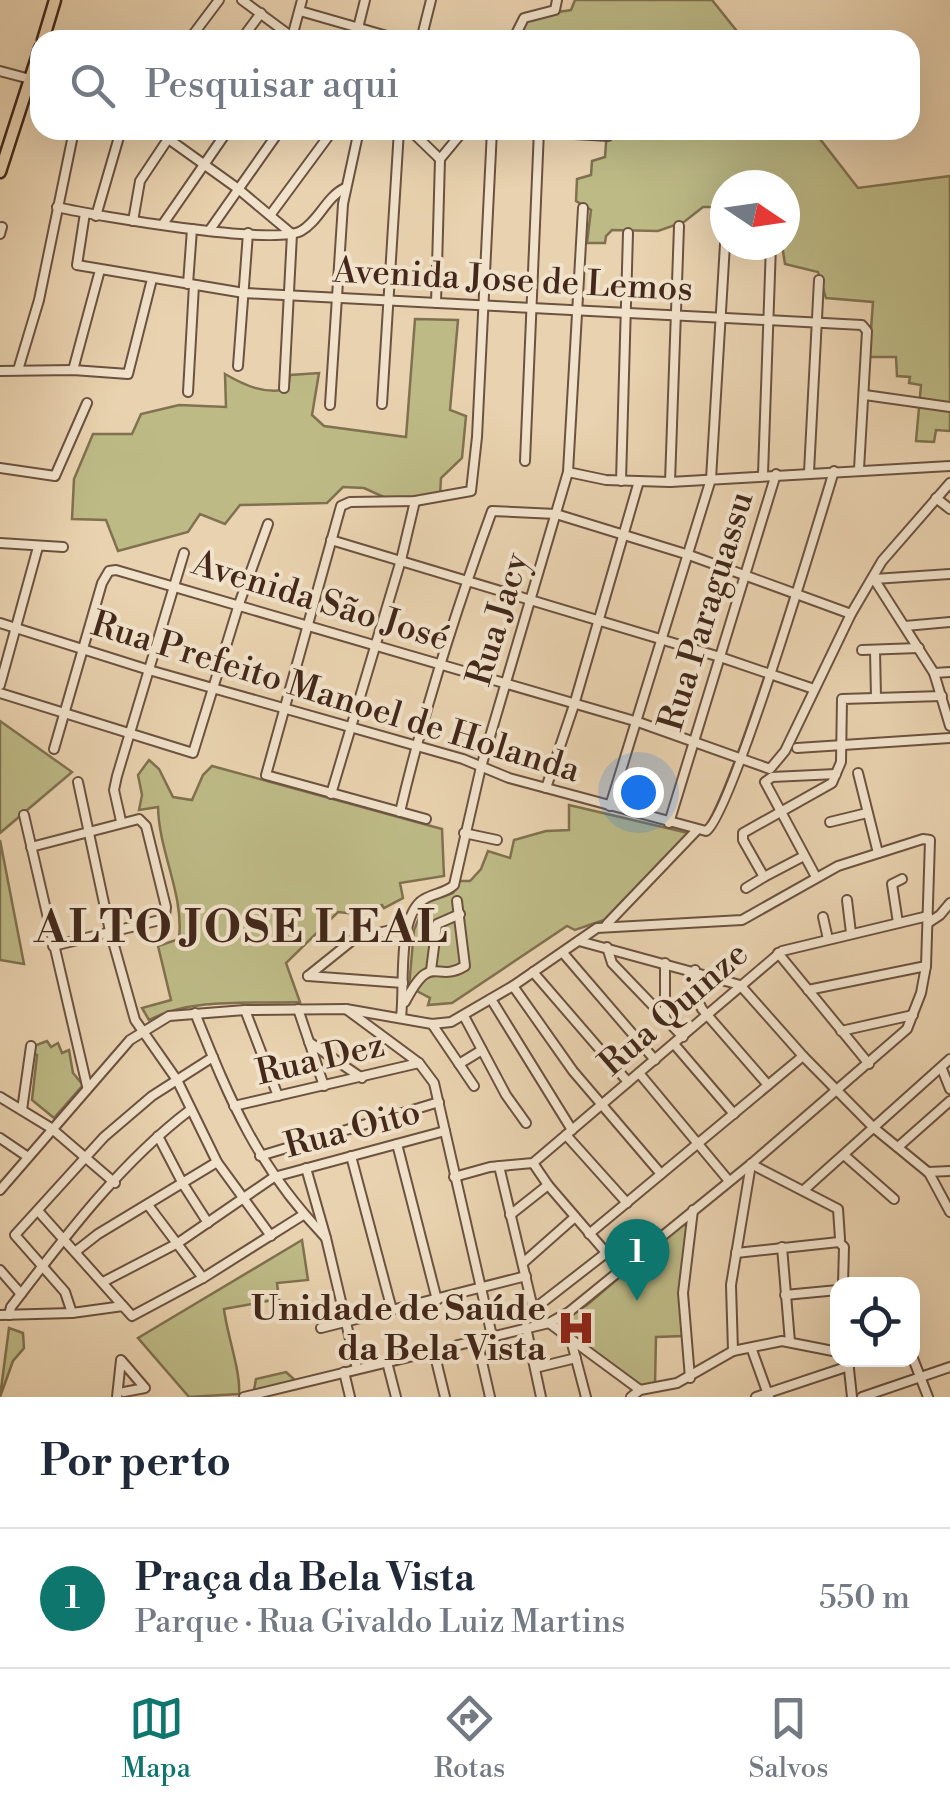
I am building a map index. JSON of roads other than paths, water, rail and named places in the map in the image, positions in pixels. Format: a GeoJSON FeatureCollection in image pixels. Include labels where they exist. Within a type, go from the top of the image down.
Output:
{"type":"FeatureCollection","features":[{"type":"Feature","properties":{"kind":"main road"},"geometry":{"type":"LineString","coordinates":[[45,30],[55,0]]}},
{"type":"Feature","properties":{"kind":"main road"},"geometry":{"type":"LineString","coordinates":[[0,172],[30,79]]}},
{"type":"Feature","properties":{"kind":"street"},"geometry":{"type":"LineString","coordinates":[[196,30],[219,0]]}},
{"type":"Feature","properties":{"kind":"street"},"geometry":{"type":"LineString","coordinates":[[242,0],[282,30]]}},
{"type":"Feature","properties":{"kind":"street"},"geometry":{"type":"LineString","coordinates":[[296,30],[302,0]]}},
{"type":"Feature","properties":{"kind":"street"},"geometry":{"type":"LineString","coordinates":[[358,29],[365,0]]}},
{"type":"Feature","properties":{"kind":"street"},"geometry":{"type":"LineString","coordinates":[[424,30],[431,0]]}},
{"type":"Feature","properties":{"kind":"street"},"geometry":{"type":"LineString","coordinates":[[534,14],[537,0]]}},
{"type":"Feature","properties":{"kind":"street"},"geometry":{"type":"LineString","coordinates":[[517,30],[524,18],[554,10],[557,0]]}},
{"type":"Feature","properties":{"kind":"street"},"geometry":{"type":"LineString","coordinates":[[300,11],[362,30]]}},
{"type":"Feature","properties":{"kind":"street"},"geometry":{"type":"LineString","coordinates":[[247,30],[260,13]]}},
{"type":"Feature","properties":{"kind":"street"},"geometry":{"type":"LineString","coordinates":[[0,71],[30,79]]}},
{"type":"Feature","properties":{"kind":"street"},"geometry":{"type":"LineString","coordinates":[[26,93],[30,94]]}},
{"type":"Feature","properties":{"kind":"street"},"geometry":{"type":"LineString","coordinates":[[18,370],[38,300],[72,140]]}},
{"type":"Feature","properties":{"kind":"street"},"geometry":{"type":"LineString","coordinates":[[96,216],[117,140]]}},
{"type":"Feature","properties":{"kind":"street"},"geometry":{"type":"LineString","coordinates":[[133,221],[140,181],[167,140]]}},
{"type":"Feature","properties":{"kind":"street"},"geometry":{"type":"LineString","coordinates":[[178,140],[292,234],[284,388]]}},
{"type":"Feature","properties":{"kind":"street"},"geometry":{"type":"LineString","coordinates":[[163,224],[221,140]]}},
{"type":"Feature","properties":{"kind":"street"},"geometry":{"type":"LineString","coordinates":[[209,230],[273,140]]}},
{"type":"Feature","properties":{"kind":"street"},"geometry":{"type":"LineString","coordinates":[[271,214],[326,140]]}},
{"type":"Feature","properties":{"kind":"street"},"geometry":{"type":"LineString","coordinates":[[330,405],[345,188],[357,140]]}},
{"type":"Feature","properties":{"kind":"street"},"geometry":{"type":"LineString","coordinates":[[382,404],[398,140]]}},
{"type":"Feature","properties":{"kind":"street"},"geometry":{"type":"LineString","coordinates":[[420,140],[440,159]]}},
{"type":"Feature","properties":{"kind":"street"},"geometry":{"type":"LineString","coordinates":[[436,303],[440,159],[456,140]]}},
{"type":"Feature","properties":{"kind":"street"},"geometry":{"type":"LineString","coordinates":[[426,820],[266,775],[341,506],[350,502],[415,501],[472,491],[491,140]]}},
{"type":"Feature","properties":{"kind":"street"},"geometry":{"type":"LineString","coordinates":[[524,461],[539,140]]}},
{"type":"Feature","properties":{"kind":"street"},"geometry":{"type":"LineString","coordinates":[[57,207],[192,229],[292,234],[308,226],[345,188]]}},
{"type":"Feature","properties":{"kind":"street","name":"Rua Jacy"},"geometry":{"type":"LineString","coordinates":[[406,926],[423,900],[452,888],[482,767],[568,472],[583,208]]}},
{"type":"Feature","properties":{"kind":"street"},"geometry":{"type":"LineString","coordinates":[[0,371],[127,374],[152,278],[77,265],[84,213]]}},
{"type":"Feature","properties":{"kind":"street"},"geometry":{"type":"LineString","coordinates":[[670,482],[678,226]]}},
{"type":"Feature","properties":{"kind":"street"},"geometry":{"type":"LineString","coordinates":[[188,392],[192,229]]}},
{"type":"Feature","properties":{"kind":"street"},"geometry":{"type":"LineString","coordinates":[[238,366],[248,233]]}},
{"type":"Feature","properties":{"kind":"street"},"geometry":{"type":"LineString","coordinates":[[620,481],[628,233]]}},
{"type":"Feature","properties":{"kind":"street"},"geometry":{"type":"LineString","coordinates":[[610,806],[711,479],[724,260]]}},
{"type":"Feature","properties":{"kind":"street","name":"Rua Paraguassu"},"geometry":{"type":"LineString","coordinates":[[763,474],[771,260]]}},
{"type":"Feature","properties":{"kind":"street"},"geometry":{"type":"LineString","coordinates":[[73,370],[100,270]]}},
{"type":"Feature","properties":{"kind":"street","name":"Avenida Jose de Lemos"},"geometry":{"type":"LineString","coordinates":[[152,278],[244,293],[862,325],[867,331],[865,395]]}},
{"type":"Feature","properties":{"kind":"street"},"geometry":{"type":"LineString","coordinates":[[809,472],[819,280]]}},
{"type":"Feature","properties":{"kind":"street"},"geometry":{"type":"LineString","coordinates":[[859,470],[865,395],[950,406]]}},
{"type":"Feature","properties":{"kind":"street"},"geometry":{"type":"LineString","coordinates":[[0,468],[55,476],[86,403]]}},
{"type":"Feature","properties":{"kind":"street"},"geometry":{"type":"LineString","coordinates":[[568,472],[620,481],[670,482],[950,466]]}},
{"type":"Feature","properties":{"kind":"street"},"geometry":{"type":"LineString","coordinates":[[740,758],[834,471]]}},
{"type":"Feature","properties":{"kind":"street","name":"Rua Paraguassu"},"geometry":{"type":"LineString","coordinates":[[669,822],[776,474]]}},
{"type":"Feature","properties":{"kind":"street"},"geometry":{"type":"LineString","coordinates":[[546,788],[639,482]]}},
{"type":"Feature","properties":{"kind":"street"},"geometry":{"type":"LineString","coordinates":[[331,540],[814,689],[851,614],[890,549],[950,482]]}},
{"type":"Feature","properties":{"kind":"street"},"geometry":{"type":"LineString","coordinates":[[936,498],[950,509]]}},
{"type":"Feature","properties":{"kind":"street"},"geometry":{"type":"LineString","coordinates":[[331,794],[415,501]]}},
{"type":"Feature","properties":{"kind":"street"},"geometry":{"type":"LineString","coordinates":[[400,812],[415,747],[466,580],[492,511],[556,514],[851,614]]}},
{"type":"Feature","properties":{"kind":"street"},"geometry":{"type":"LineString","coordinates":[[0,693],[193,753],[268,524]]}},
{"type":"Feature","properties":{"kind":"street"},"geometry":{"type":"LineString","coordinates":[[0,543],[64,547]]}},
{"type":"Feature","properties":{"kind":"street"},"geometry":{"type":"LineString","coordinates":[[0,684],[38,548]]}},
{"type":"Feature","properties":{"kind":"street"},"geometry":{"type":"LineString","coordinates":[[120,821],[114,790],[184,553]]}},
{"type":"Feature","properties":{"kind":"street","name":"Avenida São José"},"geometry":{"type":"LineString","coordinates":[[82,649],[102,583],[110,570],[132,572],[638,722],[770,769],[784,750],[814,689]]}},
{"type":"Feature","properties":{"kind":"street"},"geometry":{"type":"LineString","coordinates":[[874,579],[950,574]]}},
{"type":"Feature","properties":{"kind":"street"},"geometry":{"type":"LineString","coordinates":[[874,579],[934,673],[949,720]]}},
{"type":"Feature","properties":{"kind":"street"},"geometry":{"type":"LineString","coordinates":[[905,626],[950,622]]}},
{"type":"Feature","properties":{"kind":"street","name":"Rua Prefeito Manoel de Holanda"},"geometry":{"type":"LineString","coordinates":[[0,623],[546,788],[706,832],[714,828],[740,758]]}},
{"type":"Feature","properties":{"kind":"street"},"geometry":{"type":"LineString","coordinates":[[862,650],[919,648]]}},
{"type":"Feature","properties":{"kind":"street"},"geometry":{"type":"LineString","coordinates":[[54,749],[82,649]]}},
{"type":"Feature","properties":{"kind":"street"},"geometry":{"type":"LineString","coordinates":[[875,650],[876,698]]}},
{"type":"Feature","properties":{"kind":"street"},"geometry":{"type":"LineString","coordinates":[[934,673],[950,672]]}},
{"type":"Feature","properties":{"kind":"street"},"geometry":{"type":"LineString","coordinates":[[764,878],[743,833],[828,787],[836,774],[843,743],[842,699],[942,696]]}},
{"type":"Feature","properties":{"kind":"street"},"geometry":{"type":"LineString","coordinates":[[796,748],[950,738]]}},
{"type":"Feature","properties":{"kind":"street"},"geometry":{"type":"LineString","coordinates":[[858,773],[878,853]]}},
{"type":"Feature","properties":{"kind":"street"},"geometry":{"type":"LineString","coordinates":[[816,877],[766,782],[769,778],[836,774]]}},
{"type":"Feature","properties":{"kind":"street"},"geometry":{"type":"LineString","coordinates":[[78,782],[110,930],[133,1013],[177,1080],[217,1162],[271,1236]]}},
{"type":"Feature","properties":{"kind":"street"},"geometry":{"type":"LineString","coordinates":[[830,822],[867,813]]}},
{"type":"Feature","properties":{"kind":"street"},"geometry":{"type":"LineString","coordinates":[[24,815],[87,1086]]}},
{"type":"Feature","properties":{"kind":"street"},"geometry":{"type":"LineString","coordinates":[[31,847],[139,819],[146,826],[166,908],[160,920],[54,946]]}},
{"type":"Feature","properties":{"kind":"street"},"geometry":{"type":"LineString","coordinates":[[1,1187],[87,1086],[141,1030],[168,1016],[346,1009],[432,1024],[451,1022],[606,925],[697,830]]}},
{"type":"Feature","properties":{"kind":"street"},"geometry":{"type":"LineString","coordinates":[[464,832],[497,840]]}},
{"type":"Feature","properties":{"kind":"street"},"geometry":{"type":"LineString","coordinates":[[249,1396],[549,1323],[621,1270],[898,1040],[913,1015],[926,966],[932,844],[923,839],[816,877],[742,920],[606,925]]}},
{"type":"Feature","properties":{"kind":"street"},"geometry":{"type":"LineString","coordinates":[[746,888],[804,856]]}},
{"type":"Feature","properties":{"kind":"street"},"geometry":{"type":"LineString","coordinates":[[898,923],[892,884],[902,879]]}},
{"type":"Feature","properties":{"kind":"street"},"geometry":{"type":"LineString","coordinates":[[846,900],[852,934]]}},
{"type":"Feature","properties":{"kind":"street"},"geometry":{"type":"LineString","coordinates":[[402,1006],[417,981],[431,970],[460,970],[465,966],[458,901]]}},
{"type":"Feature","properties":{"kind":"street"},"geometry":{"type":"LineString","coordinates":[[869,1064],[778,953],[928,919],[940,915],[950,903]]}},
{"type":"Feature","properties":{"kind":"street"},"geometry":{"type":"LineString","coordinates":[[431,970],[437,924],[460,914]]}},
{"type":"Feature","properties":{"kind":"street"},"geometry":{"type":"LineString","coordinates":[[823,916],[828,939]]}},
{"type":"Feature","properties":{"kind":"street"},"geometry":{"type":"LineString","coordinates":[[401,1017],[404,984],[406,926],[354,939],[308,976],[404,984]]}},
{"type":"Feature","properties":{"kind":"street"},"geometry":{"type":"LineString","coordinates":[[579,941],[740,985],[874,1128],[928,1172],[950,1212]]}},
{"type":"Feature","properties":{"kind":"street"},"geometry":{"type":"LineString","coordinates":[[607,948],[612,963],[683,1036]]}},
{"type":"Feature","properties":{"kind":"street"},"geometry":{"type":"LineString","coordinates":[[563,952],[656,1060]]}},
{"type":"Feature","properties":{"kind":"street","name":"Rua Quinze"},"geometry":{"type":"LineString","coordinates":[[533,1164],[778,953]]}},
{"type":"Feature","properties":{"kind":"street"},"geometry":{"type":"LineString","coordinates":[[665,963],[665,1017]]}},
{"type":"Feature","properties":{"kind":"street"},"geometry":{"type":"LineString","coordinates":[[808,990],[926,966]]}},
{"type":"Feature","properties":{"kind":"street"},"geometry":{"type":"LineString","coordinates":[[694,970],[694,994],[708,1016],[768,1085]]}},
{"type":"Feature","properties":{"kind":"street"},"geometry":{"type":"LineString","coordinates":[[532,972],[628,1082]]}},
{"type":"Feature","properties":{"kind":"street"},"geometry":{"type":"LineString","coordinates":[[513,986],[573,1071],[661,1174]]}},
{"type":"Feature","properties":{"kind":"street"},"geometry":{"type":"LineString","coordinates":[[490,999],[570,1133],[627,1203]]}},
{"type":"Feature","properties":{"kind":"street"},"geometry":{"type":"LineString","coordinates":[[298,1009],[324,1086]]}},
{"type":"Feature","properties":{"kind":"street"},"geometry":{"type":"LineString","coordinates":[[346,1009],[430,1075],[492,1336]]}},
{"type":"Feature","properties":{"kind":"street"},"geometry":{"type":"LineString","coordinates":[[246,1010],[278,1096]]}},
{"type":"Feature","properties":{"kind":"street"},"geometry":{"type":"LineString","coordinates":[[195,1012],[234,1106],[260,1156],[303,1215],[326,1238]]}},
{"type":"Feature","properties":{"kind":"street"},"geometry":{"type":"LineString","coordinates":[[841,1030],[913,1015]]}},
{"type":"Feature","properties":{"kind":"street"},"geometry":{"type":"LineString","coordinates":[[464,1016],[506,1095],[526,1123]]}},
{"type":"Feature","properties":{"kind":"street"},"geometry":{"type":"LineString","coordinates":[[432,1024],[474,1086]]}},
{"type":"Feature","properties":{"kind":"street"},"geometry":{"type":"LineString","coordinates":[[308,1042],[362,1078]]}},
{"type":"Feature","properties":{"kind":"street"},"geometry":{"type":"LineString","coordinates":[[674,1044],[734,1114]]}},
{"type":"Feature","properties":{"kind":"street"},"geometry":{"type":"LineString","coordinates":[[22,1110],[30,1046]]}},
{"type":"Feature","properties":{"kind":"street"},"geometry":{"type":"LineString","coordinates":[[459,1064],[482,1050]]}},
{"type":"Feature","properties":{"kind":"street"},"geometry":{"type":"LineString","coordinates":[[589,1234],[803,1056]]}},
{"type":"Feature","properties":{"kind":"street"},"geometry":{"type":"LineString","coordinates":[[72,1313],[67,1295],[15,1235],[127,1116],[213,1057]]}},
{"type":"Feature","properties":{"kind":"street"},"geometry":{"type":"LineString","coordinates":[[805,1190],[950,1059]]}},
{"type":"Feature","properties":{"kind":"street","name":"Rua Dez"},"geometry":{"type":"LineString","coordinates":[[234,1106],[419,1064]]}},
{"type":"Feature","properties":{"kind":"street"},"geometry":{"type":"LineString","coordinates":[[942,1069],[950,1089]]}},
{"type":"Feature","properties":{"kind":"street"},"geometry":{"type":"LineString","coordinates":[[639,1073],[729,1181]]}},
{"type":"Feature","properties":{"kind":"street"},"geometry":{"type":"LineString","coordinates":[[0,1097],[51,1128],[115,1183]]}},
{"type":"Feature","properties":{"kind":"street"},"geometry":{"type":"LineString","coordinates":[[898,1147],[950,1101]]}},
{"type":"Feature","properties":{"kind":"street"},"geometry":{"type":"LineString","coordinates":[[260,1156],[439,1102]]}},
{"type":"Feature","properties":{"kind":"street"},"geometry":{"type":"LineString","coordinates":[[7,1315],[63,1239],[158,1136],[190,1110]]}},
{"type":"Feature","properties":{"kind":"street","name":"Rua Oito"},"geometry":{"type":"LineString","coordinates":[[103,1282],[178,1244],[274,1177],[444,1131]]}},
{"type":"Feature","properties":{"kind":"street"},"geometry":{"type":"LineString","coordinates":[[158,1136],[182,1184],[208,1222]]}},
{"type":"Feature","properties":{"kind":"street"},"geometry":{"type":"LineString","coordinates":[[0,1138],[28,1158]]}},
{"type":"Feature","properties":{"kind":"street"},"geometry":{"type":"LineString","coordinates":[[397,1144],[437,1300]]}},
{"type":"Feature","properties":{"kind":"street"},"geometry":{"type":"LineString","coordinates":[[844,1155],[894,1199]]}},
{"type":"Feature","properties":{"kind":"street"},"geometry":{"type":"LineString","coordinates":[[351,1156],[392,1310]]}},
{"type":"Feature","properties":{"kind":"street"},"geometry":{"type":"LineString","coordinates":[[75,1252],[217,1162]]}},
{"type":"Feature","properties":{"kind":"street"},"geometry":{"type":"LineString","coordinates":[[454,1177],[499,1166],[533,1164],[621,1270]]}},
{"type":"Feature","properties":{"kind":"street"},"geometry":{"type":"LineString","coordinates":[[750,1164],[838,1209],[840,1239]]}},
{"type":"Feature","properties":{"kind":"street"},"geometry":{"type":"LineString","coordinates":[[733,1352],[730,1307],[750,1164]]}},
{"type":"Feature","properties":{"kind":"street"},"geometry":{"type":"LineString","coordinates":[[499,1166],[537,1324]]}},
{"type":"Feature","properties":{"kind":"street"},"geometry":{"type":"LineString","coordinates":[[306,1168],[357,1369]]}},
{"type":"Feature","properties":{"kind":"street"},"geometry":{"type":"LineString","coordinates":[[928,1172],[950,1171]]}},
{"type":"Feature","properties":{"kind":"street"},"geometry":{"type":"LineString","coordinates":[[510,1214],[548,1185]]}},
{"type":"Feature","properties":{"kind":"street"},"geometry":{"type":"LineString","coordinates":[[148,1205],[202,1278]]}},
{"type":"Feature","properties":{"kind":"street"},"geometry":{"type":"LineString","coordinates":[[690,1378],[684,1293],[693,1210]]}},
{"type":"Feature","properties":{"kind":"street"},"geometry":{"type":"LineString","coordinates":[[39,1212],[132,1316],[303,1215]]}},
{"type":"Feature","properties":{"kind":"street"},"geometry":{"type":"LineString","coordinates":[[523,1263],[574,1218]]}},
{"type":"Feature","properties":{"kind":"street"},"geometry":{"type":"LineString","coordinates":[[736,1253],[842,1244],[843,1277]]}},
{"type":"Feature","properties":{"kind":"street"},"geometry":{"type":"LineString","coordinates":[[782,1247],[790,1342]]}},
{"type":"Feature","properties":{"kind":"street"},"geometry":{"type":"LineString","coordinates":[[534,1309],[606,1253]]}},
{"type":"Feature","properties":{"kind":"street"},"geometry":{"type":"LineString","coordinates":[[0,1270],[20,1294]]}},
{"type":"Feature","properties":{"kind":"street"},"geometry":{"type":"LineString","coordinates":[[321,1328],[526,1276]]}},
{"type":"Feature","properties":{"kind":"street"},"geometry":{"type":"LineString","coordinates":[[785,1295],[830,1291]]}},
{"type":"Feature","properties":{"kind":"street"},"geometry":{"type":"LineString","coordinates":[[7,1315],[72,1313],[123,1306]]}},
{"type":"Feature","properties":{"kind":"street"},"geometry":{"type":"LineString","coordinates":[[549,1323],[640,1390]]}},
{"type":"Feature","properties":{"kind":"street"},"geometry":{"type":"LineString","coordinates":[[526,1327],[541,1397]]}},
{"type":"Feature","properties":{"kind":"street"},"geometry":{"type":"LineString","coordinates":[[477,1340],[490,1397]]}},
{"type":"Feature","properties":{"kind":"street"},"geometry":{"type":"LineString","coordinates":[[572,1340],[586,1397]]}},
{"type":"Feature","properties":{"kind":"street"},"geometry":{"type":"LineString","coordinates":[[632,1397],[640,1390],[690,1378],[733,1352],[776,1341],[830,1350]]}},
{"type":"Feature","properties":{"kind":"street"},"geometry":{"type":"LineString","coordinates":[[752,1350],[769,1395]]}},
{"type":"Feature","properties":{"kind":"street"},"geometry":{"type":"LineString","coordinates":[[434,1352],[445,1397]]}},
{"type":"Feature","properties":{"kind":"street"},"geometry":{"type":"LineString","coordinates":[[534,1368],[576,1358]]}},
{"type":"Feature","properties":{"kind":"street"},"geometry":{"type":"LineString","coordinates":[[121,1360],[145,1387],[120,1394],[121,1360]]}},
{"type":"Feature","properties":{"kind":"street"},"geometry":{"type":"LineString","coordinates":[[388,1362],[396,1397]]}},
{"type":"Feature","properties":{"kind":"street"},"geometry":{"type":"LineString","coordinates":[[756,1397],[838,1367]]}},
{"type":"Feature","properties":{"kind":"street"},"geometry":{"type":"LineString","coordinates":[[848,1367],[852,1397]]}},
{"type":"Feature","properties":{"kind":"street"},"geometry":{"type":"LineString","coordinates":[[916,1367],[928,1397]]}},
{"type":"Feature","properties":{"kind":"street"},"geometry":{"type":"LineString","coordinates":[[862,1397],[950,1367]]}},
{"type":"Feature","properties":{"kind":"street"},"geometry":{"type":"LineString","coordinates":[[344,1372],[350,1397]]}},
{"type":"Feature","properties":{"kind":"street"},"geometry":{"type":"LineString","coordinates":[[677,1383],[682,1397]]}},
{"type":"Feature","properties":{"kind":"street"},"geometry":{"type":"LineString","coordinates":[[298,1384],[302,1397]]}},
{"type":"Feature","properties":{"kind":"place","name":"Praça da Bela Vista"},"geometry":{"type":"Point","coordinates":[637,1301]}},
{"type":"Feature","properties":{"kind":"place","name":"Unidade de Saúde da Bela Vista"},"geometry":{"type":"Point","coordinates":[576,1328]}},
{"type":"Feature","properties":{"kind":"district","name":"ALTO JOSE LEAL"},"geometry":{"type":"Point","coordinates":[242,926]}}]}
